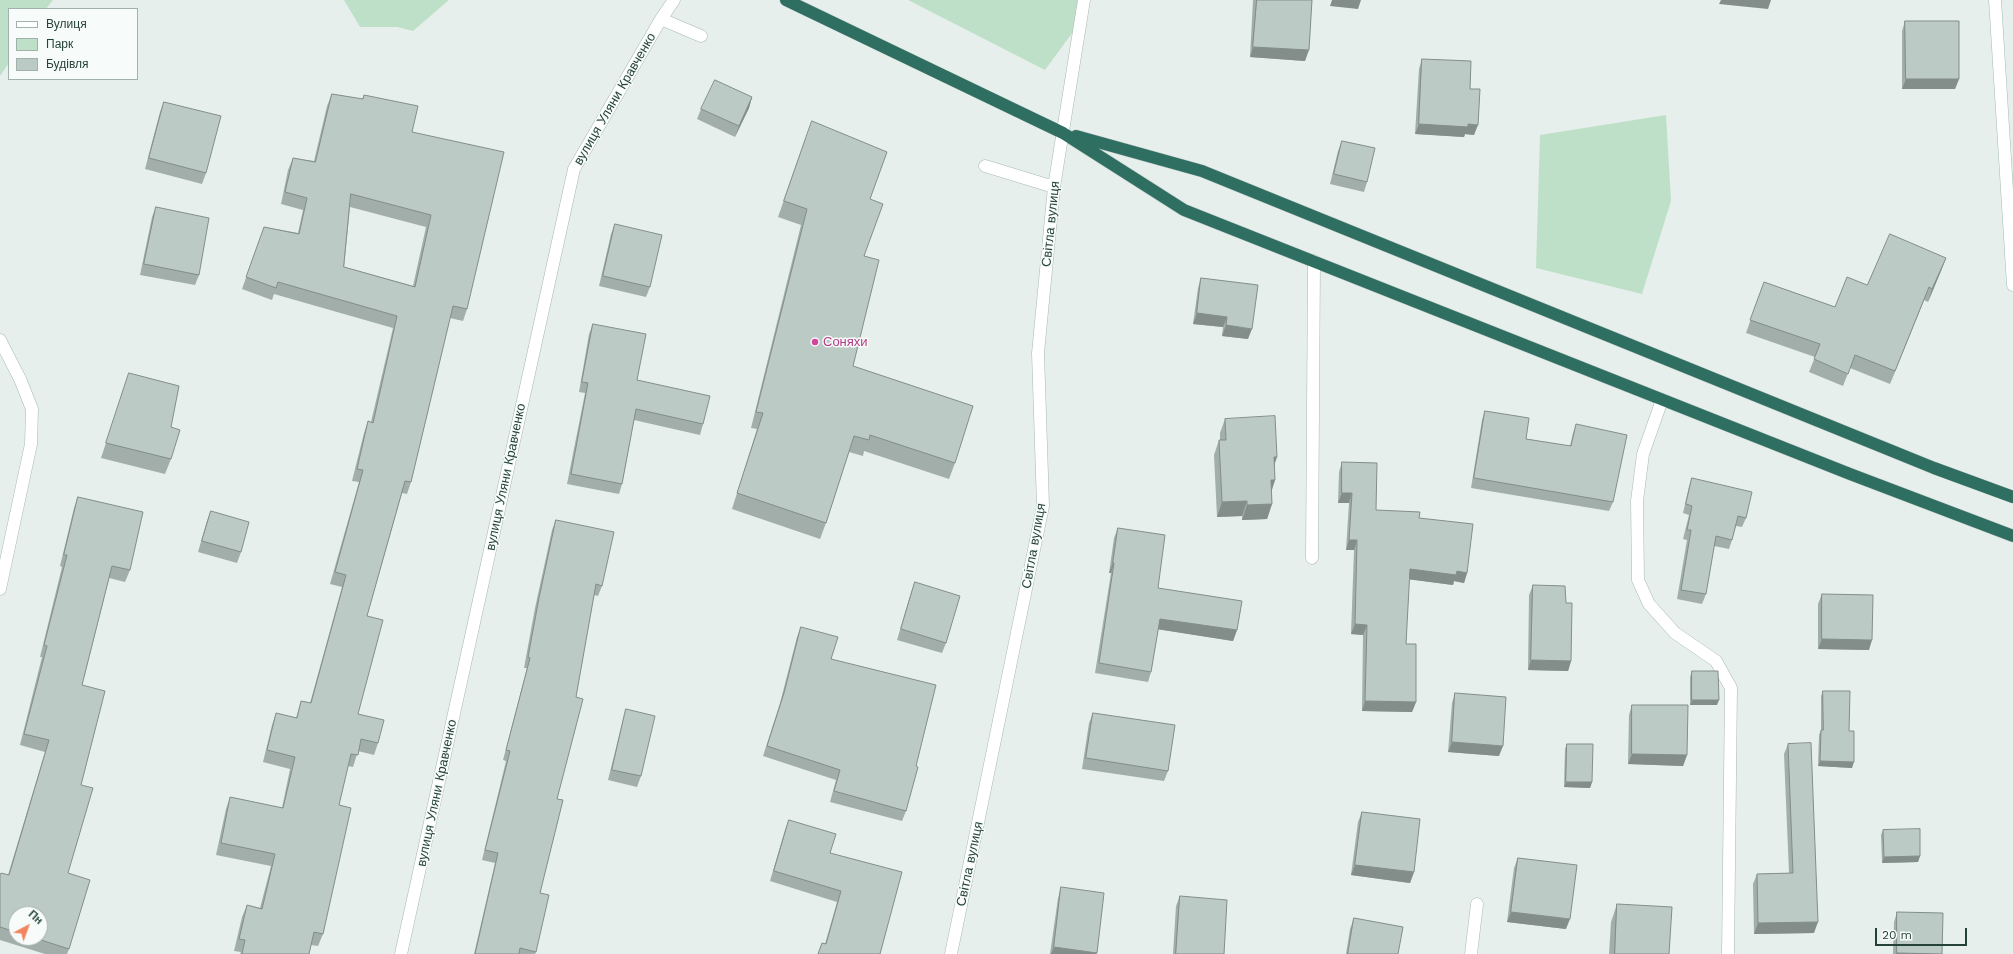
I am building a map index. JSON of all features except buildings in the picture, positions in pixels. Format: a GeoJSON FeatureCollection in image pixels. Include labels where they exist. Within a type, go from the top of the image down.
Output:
{"type":"FeatureCollection","features":[{"type":"Feature","properties":{"kind":"highway"},"geometry":{"type":"LineString","coordinates":[[786,0],[1063,133],[1184,210],[1850,474],[2013,536]]}},
{"type":"Feature","properties":{"kind":"highway"},"geometry":{"type":"LineString","coordinates":[[1063,133],[1202,171],[1934,468],[2013,497]]}},
{"type":"Feature","properties":{"kind":"street","name":"вулиця Уляни Кравченко"},"geometry":{"type":"LineString","coordinates":[[401,954],[574,169],[661,19],[674,0]]}},
{"type":"Feature","properties":{"kind":"street","name":"Світла вулиця"},"geometry":{"type":"LineString","coordinates":[[951,954],[1043,506],[1038,353],[1054,187],[1084,0]]}},
{"type":"Feature","properties":{"kind":"street"},"geometry":{"type":"LineString","coordinates":[[1995,0],[2013,285]]}},
{"type":"Feature","properties":{"kind":"street"},"geometry":{"type":"LineString","coordinates":[[661,19],[701,36]]}},
{"type":"Feature","properties":{"kind":"street"},"geometry":{"type":"LineString","coordinates":[[985,166],[1054,187]]}},
{"type":"Feature","properties":{"kind":"street"},"geometry":{"type":"LineString","coordinates":[[1312,558],[1314,261]]}},
{"type":"Feature","properties":{"kind":"street"},"geometry":{"type":"LineString","coordinates":[[0,340],[20,379],[32,408],[31,444],[0,589]]}},
{"type":"Feature","properties":{"kind":"street"},"geometry":{"type":"LineString","coordinates":[[1662,400],[1643,454],[1637,501],[1638,580],[1649,604],[1675,633],[1716,661],[1731,688],[1728,954]]}},
{"type":"Feature","properties":{"kind":"street"},"geometry":{"type":"LineString","coordinates":[[1471,954],[1477,904]]}},
{"type":"Feature","properties":{"kind":"green space"},"geometry":{"type":"Polygon","coordinates":[[[0,0],[53,0],[47,8],[8,8],[8,64],[0,76],[0,0]]]}},
{"type":"Feature","properties":{"kind":"green space"},"geometry":{"type":"Polygon","coordinates":[[[344,0],[449,0],[413,31],[397,27],[360,27],[344,0]]]}},
{"type":"Feature","properties":{"kind":"green space"},"geometry":{"type":"Polygon","coordinates":[[[908,0],[1084,0],[1089,10],[1045,70],[908,0]]]}},
{"type":"Feature","properties":{"kind":"green space"},"geometry":{"type":"Polygon","coordinates":[[[1666,115],[1671,201],[1642,294],[1536,268],[1540,135],[1666,115]]]}},
{"type":"Feature","properties":{"kind":"place","name":"Соняхи"},"geometry":{"type":"Point","coordinates":[815,342]}}]}
